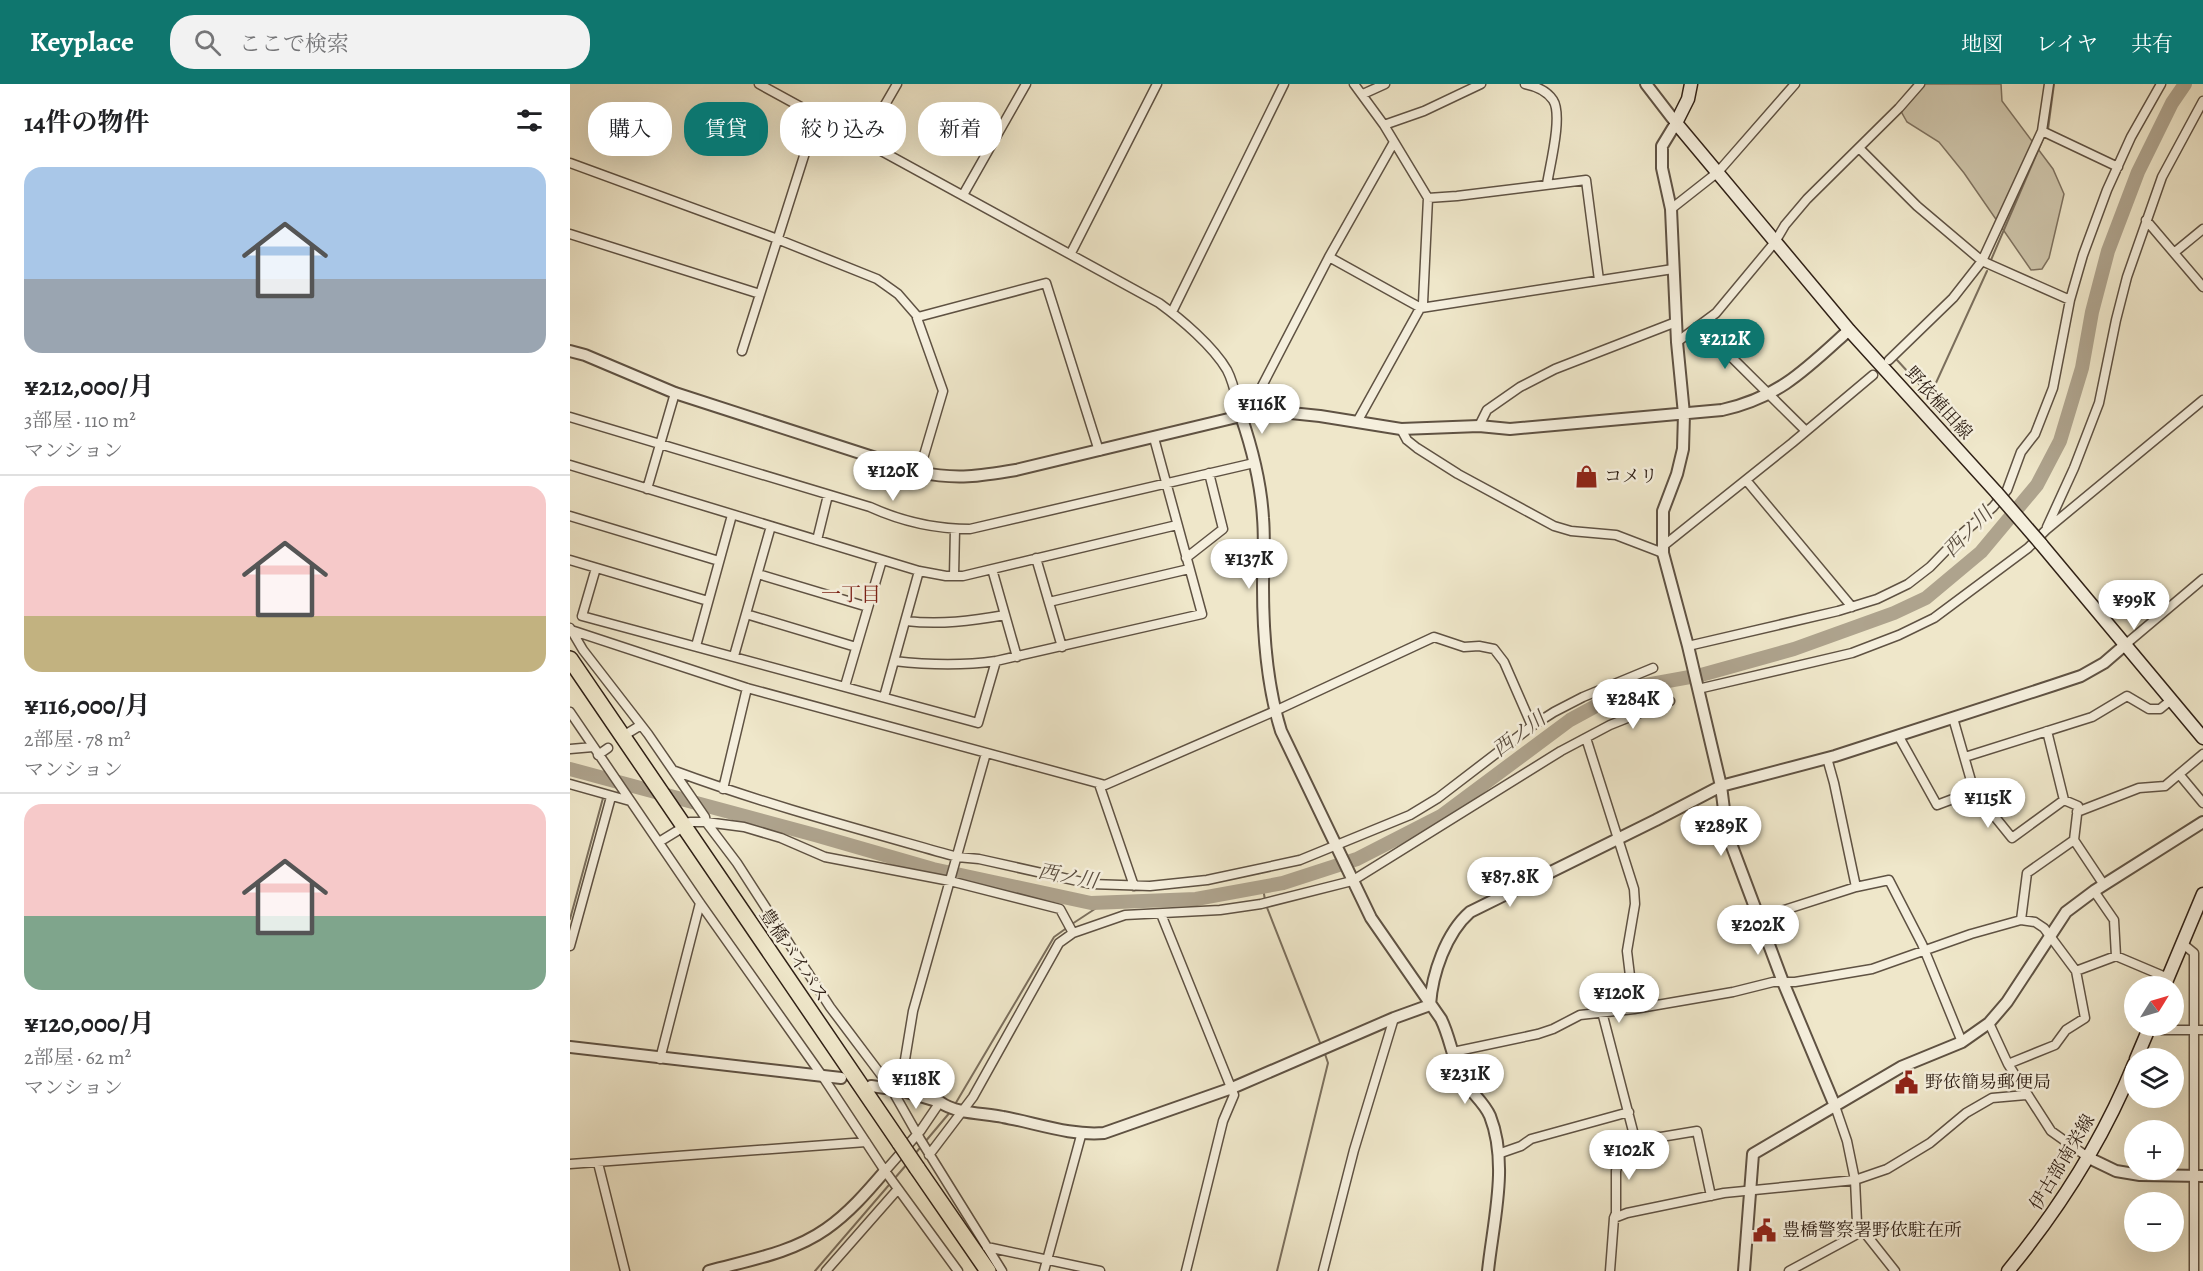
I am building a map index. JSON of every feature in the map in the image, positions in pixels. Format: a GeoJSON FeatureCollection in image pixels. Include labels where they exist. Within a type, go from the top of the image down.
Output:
{"type":"FeatureCollection","features":[{"type":"Feature","properties":{"kind":"highway","name":"豊橋バイパス"},"geometry":{"type":"LineString","coordinates":[[570,659],[988,1271]]}},
{"type":"Feature","properties":{"kind":"main road"},"geometry":{"type":"LineString","coordinates":[[1676,123],[1688,99],[1691,84]]}},
{"type":"Feature","properties":{"kind":"main road","name":"野依植田線"},"geometry":{"type":"LineString","coordinates":[[1676,123],[1849,330],[1997,493],[2203,738]]}},
{"type":"Feature","properties":{"kind":"main road"},"geometry":{"type":"LineString","coordinates":[[2169,976],[2203,894]]}},
{"type":"Feature","properties":{"kind":"main road","name":"伊古部南栄線"},"geometry":{"type":"LineString","coordinates":[[2009,1271],[2046,1224],[2089,1158],[2124,1090]]}},
{"type":"Feature","properties":{"kind":"street"},"geometry":{"type":"LineString","coordinates":[[759,84],[793,102]]}},
{"type":"Feature","properties":{"kind":"street"},"geometry":{"type":"LineString","coordinates":[[887,102],[897,84]]}},
{"type":"Feature","properties":{"kind":"street"},"geometry":{"type":"LineString","coordinates":[[963,195],[1026,84]]}},
{"type":"Feature","properties":{"kind":"street"},"geometry":{"type":"LineString","coordinates":[[1071,253],[1158,84]]}},
{"type":"Feature","properties":{"kind":"street"},"geometry":{"type":"LineString","coordinates":[[1172,312],[1284,84]]}},
{"type":"Feature","properties":{"kind":"street"},"geometry":{"type":"LineString","coordinates":[[1354,84],[1384,125],[1428,198],[1421,308],[1357,422]]}},
{"type":"Feature","properties":{"kind":"street"},"geometry":{"type":"LineString","coordinates":[[1363,94],[1385,84]]}},
{"type":"Feature","properties":{"kind":"street"},"geometry":{"type":"LineString","coordinates":[[1384,125],[1424,111],[1481,84]]}},
{"type":"Feature","properties":{"kind":"street"},"geometry":{"type":"LineString","coordinates":[[1525,84],[1536,87],[1551,97],[1556,104],[1556,123],[1547,184]]}},
{"type":"Feature","properties":{"kind":"street"},"geometry":{"type":"LineString","coordinates":[[1646,84],[1676,123],[1662,146],[1662,168],[1671,209],[1677,342],[1684,414],[1683,449],[1663,512],[1662,550],[1688,646],[1721,786],[1727,833],[1783,982],[1835,1106],[1847,1141],[1855,1180],[1857,1223],[1894,1271]]}},
{"type":"Feature","properties":{"kind":"street"},"geometry":{"type":"LineString","coordinates":[[1671,209],[1718,172],[1795,84]]}},
{"type":"Feature","properties":{"kind":"street"},"geometry":{"type":"LineString","coordinates":[[1677,342],[1716,313],[1775,242],[1785,225],[1807,199],[1899,108],[1920,84]]}},
{"type":"Feature","properties":{"kind":"street"},"geometry":{"type":"LineString","coordinates":[[1888,360],[1953,298],[1982,261],[2042,131],[2049,84]]}},
{"type":"Feature","properties":{"kind":"street"},"geometry":{"type":"LineString","coordinates":[[1688,646],[1793,623],[1877,599],[1908,584],[1930,567],[1963,533],[1993,507],[2007,490],[2021,452],[2035,434],[2053,388],[2070,300],[2083,255],[2107,190],[2131,137],[2161,84]]}},
{"type":"Feature","properties":{"kind":"street"},"geometry":{"type":"LineString","coordinates":[[2046,530],[2074,468],[2099,403],[2116,320],[2146,220],[2162,177],[2203,101]]}},
{"type":"Feature","properties":{"kind":"street"},"geometry":{"type":"LineString","coordinates":[[2042,131],[2118,167]]}},
{"type":"Feature","properties":{"kind":"street"},"geometry":{"type":"LineString","coordinates":[[1244,415],[1394,142]]}},
{"type":"Feature","properties":{"kind":"street"},"geometry":{"type":"LineString","coordinates":[[1859,148],[1917,206],[1982,261],[2070,300]]}},
{"type":"Feature","properties":{"kind":"street"},"geometry":{"type":"LineString","coordinates":[[742,351],[805,156]]}},
{"type":"Feature","properties":{"kind":"street"},"geometry":{"type":"LineString","coordinates":[[892,156],[1159,303],[1172,312],[1209,348],[1228,372],[1244,415],[1263,510],[1263,589],[1271,691],[1275,711],[1281,731],[1371,918],[1441,1019],[1449,1035],[1462,1078],[1486,1107],[1491,1119],[1498,1154],[1499,1174],[1488,1271]]}},
{"type":"Feature","properties":{"kind":"street"},"geometry":{"type":"LineString","coordinates":[[570,163],[779,240],[885,283],[918,317]]}},
{"type":"Feature","properties":{"kind":"street"},"geometry":{"type":"LineString","coordinates":[[1428,198],[1586,180],[1599,280]]}},
{"type":"Feature","properties":{"kind":"street"},"geometry":{"type":"LineString","coordinates":[[2146,220],[2203,286]]}},
{"type":"Feature","properties":{"kind":"street"},"geometry":{"type":"LineString","coordinates":[[2175,252],[2203,229]]}},
{"type":"Feature","properties":{"kind":"street"},"geometry":{"type":"LineString","coordinates":[[570,234],[760,294]]}},
{"type":"Feature","properties":{"kind":"street"},"geometry":{"type":"LineString","coordinates":[[1329,257],[1421,308],[1673,269]]}},
{"type":"Feature","properties":{"kind":"street"},"geometry":{"type":"LineString","coordinates":[[918,317],[1046,284],[1099,451]]}},
{"type":"Feature","properties":{"kind":"street"},"geometry":{"type":"LineString","coordinates":[[918,317],[916,318],[943,391],[920,472]]}},
{"type":"Feature","properties":{"kind":"street"},"geometry":{"type":"LineString","coordinates":[[1479,426],[1487,410],[1520,387],[1555,369],[1676,322]]}},
{"type":"Feature","properties":{"kind":"street"},"geometry":{"type":"LineString","coordinates":[[1700,326],[1806,431]]}},
{"type":"Feature","properties":{"kind":"street"},"geometry":{"type":"LineString","coordinates":[[570,351],[585,355],[675,393],[920,472],[946,477],[979,477],[1016,471],[1244,415],[1281,412],[1401,429],[1479,426],[1510,429],[1684,414],[1745,405],[1797,377],[1849,330]]}},
{"type":"Feature","properties":{"kind":"street"},"geometry":{"type":"LineString","coordinates":[[1662,550],[1873,375]]}},
{"type":"Feature","properties":{"kind":"street"},"geometry":{"type":"LineString","coordinates":[[646,489],[675,393]]}},
{"type":"Feature","properties":{"kind":"street"},"geometry":{"type":"LineString","coordinates":[[1698,689],[1852,653],[1899,635],[1934,618],[2028,548],[2046,530],[2203,400]]}},
{"type":"Feature","properties":{"kind":"street"},"geometry":{"type":"LineString","coordinates":[[570,417],[933,527],[955,529],[970,530],[1254,463]]}},
{"type":"Feature","properties":{"kind":"street"},"geometry":{"type":"LineString","coordinates":[[1401,429],[1407,440],[1450,469],[1554,526],[1571,531],[1616,535],[1662,550]]}},
{"type":"Feature","properties":{"kind":"street"},"geometry":{"type":"LineString","coordinates":[[894,661],[962,666],[996,661],[1202,614],[1154,438]]}},
{"type":"Feature","properties":{"kind":"street"},"geometry":{"type":"LineString","coordinates":[[570,465],[919,572],[954,576],[1177,525]]}},
{"type":"Feature","properties":{"kind":"street"},"geometry":{"type":"LineString","coordinates":[[1186,558],[1223,529],[1209,473]]}},
{"type":"Feature","properties":{"kind":"street"},"geometry":{"type":"LineString","coordinates":[[1746,480],[1852,607]]}},
{"type":"Feature","properties":{"kind":"street"},"geometry":{"type":"LineString","coordinates":[[817,540],[828,495]]}},
{"type":"Feature","properties":{"kind":"street"},"geometry":{"type":"LineString","coordinates":[[696,646],[732,515]]}},
{"type":"Feature","properties":{"kind":"street"},"geometry":{"type":"LineString","coordinates":[[570,516],[719,561]]}},
{"type":"Feature","properties":{"kind":"street"},"geometry":{"type":"LineString","coordinates":[[734,657],[771,526]]}},
{"type":"Feature","properties":{"kind":"street"},"geometry":{"type":"LineString","coordinates":[[954,576],[955,529]]}},
{"type":"Feature","properties":{"kind":"street"},"geometry":{"type":"LineString","coordinates":[[1036,558],[1062,647]]}},
{"type":"Feature","properties":{"kind":"street"},"geometry":{"type":"LineString","coordinates":[[570,560],[708,601]]}},
{"type":"Feature","properties":{"kind":"street"},"geometry":{"type":"LineString","coordinates":[[845,686],[882,560]]}},
{"type":"Feature","properties":{"kind":"street"},"geometry":{"type":"LineString","coordinates":[[596,568],[582,616],[978,723],[996,661]]}},
{"type":"Feature","properties":{"kind":"street"},"geometry":{"type":"LineString","coordinates":[[992,569],[1017,657]]}},
{"type":"Feature","properties":{"kind":"street"},"geometry":{"type":"LineString","coordinates":[[1048,602],[1190,569]]}},
{"type":"Feature","properties":{"kind":"street"},"geometry":{"type":"LineString","coordinates":[[884,697],[919,572]]}},
{"type":"Feature","properties":{"kind":"street"},"geometry":{"type":"LineString","coordinates":[[758,574],[868,607]]}},
{"type":"Feature","properties":{"kind":"street"},"geometry":{"type":"LineString","coordinates":[[1430,1005],[1431,990],[1454,930],[1470,912],[1721,786],[1827,758],[2081,676],[2104,663],[2203,579]]}},
{"type":"Feature","properties":{"kind":"street"},"geometry":{"type":"LineString","coordinates":[[746,614],[856,647]]}},
{"type":"Feature","properties":{"kind":"street"},"geometry":{"type":"LineString","coordinates":[[906,621],[929,624],[964,622],[1005,615]]}},
{"type":"Feature","properties":{"kind":"street"},"geometry":{"type":"LineString","coordinates":[[571,629],[747,688],[1099,784],[1111,784],[1434,637],[1464,646],[1494,649],[1504,662],[1532,726]]}},
{"type":"Feature","properties":{"kind":"street"},"geometry":{"type":"LineString","coordinates":[[571,629],[583,650],[676,774],[757,893],[830,1008],[896,1089],[918,1137],[1002,1271]]}},
{"type":"Feature","properties":{"kind":"street"},"geometry":{"type":"LineString","coordinates":[[676,774],[957,857],[979,859],[1091,884],[1150,886],[1196,882],[1300,860],[1410,815],[1438,798],[1532,726],[1571,703],[1653,668]]}},
{"type":"Feature","properties":{"kind":"street"},"geometry":{"type":"LineString","coordinates":[[723,789],[747,688]]}},
{"type":"Feature","properties":{"kind":"street"},"geometry":{"type":"LineString","coordinates":[[1965,757],[2092,717],[2127,696],[2149,709],[2160,709],[2171,700]]}},
{"type":"Feature","properties":{"kind":"street"},"geometry":{"type":"LineString","coordinates":[[928,1153],[961,1110],[1059,944],[1073,932],[1125,915],[1220,910],[1265,903],[1352,881],[1586,738],[1610,725],[1670,701]]}},
{"type":"Feature","properties":{"kind":"street"},"geometry":{"type":"LineString","coordinates":[[570,712],[953,1269]]}},
{"type":"Feature","properties":{"kind":"street"},"geometry":{"type":"LineString","coordinates":[[1953,718],[1974,791],[2012,838],[2064,800]]}},
{"type":"Feature","properties":{"kind":"street"},"geometry":{"type":"LineString","coordinates":[[628,733],[641,725]]}},
{"type":"Feature","properties":{"kind":"street"},"geometry":{"type":"LineString","coordinates":[[2047,731],[2064,800]]}},
{"type":"Feature","properties":{"kind":"street"},"geometry":{"type":"LineString","coordinates":[[1898,735],[1937,804],[1974,791]]}},
{"type":"Feature","properties":{"kind":"street"},"geometry":{"type":"LineString","coordinates":[[1586,738],[1634,889],[1635,903],[1627,951],[1634,1009]]}},
{"type":"Feature","properties":{"kind":"street"},"geometry":{"type":"LineString","coordinates":[[570,749],[596,751],[608,748]]}},
{"type":"Feature","properties":{"kind":"street"},"geometry":{"type":"LineString","coordinates":[[896,1089],[914,1011],[986,753]]}},
{"type":"Feature","properties":{"kind":"street"},"geometry":{"type":"LineString","coordinates":[[2077,812],[2139,788],[2165,786],[2203,754]]}},
{"type":"Feature","properties":{"kind":"street"},"geometry":{"type":"LineString","coordinates":[[1827,758],[1856,887]]}},
{"type":"Feature","properties":{"kind":"street"},"geometry":{"type":"LineString","coordinates":[[2180,774],[2203,803]]}},
{"type":"Feature","properties":{"kind":"street"},"geometry":{"type":"LineString","coordinates":[[570,784],[630,801]]}},
{"type":"Feature","properties":{"kind":"street"},"geometry":{"type":"LineString","coordinates":[[1099,784],[1134,886]]}},
{"type":"Feature","properties":{"kind":"street"},"geometry":{"type":"LineString","coordinates":[[570,946],[611,797]]}},
{"type":"Feature","properties":{"kind":"street"},"geometry":{"type":"LineString","coordinates":[[2064,800],[2078,806],[2074,840],[2114,920],[2116,956]]}},
{"type":"Feature","properties":{"kind":"street"},"geometry":{"type":"LineString","coordinates":[[690,822],[705,819],[744,827],[781,838],[825,857],[950,880],[1060,909],[1073,932]]}},
{"type":"Feature","properties":{"kind":"street"},"geometry":{"type":"LineString","coordinates":[[1744,1271],[1754,1154],[1901,1066],[1962,1042],[1989,1023],[2007,1002],[2066,912],[2099,888],[2203,822]]}},
{"type":"Feature","properties":{"kind":"street"},"geometry":{"type":"LineString","coordinates":[[659,842],[677,831]]}},
{"type":"Feature","properties":{"kind":"street"},"geometry":{"type":"LineString","coordinates":[[2021,920],[2027,873],[2074,840]]}},
{"type":"Feature","properties":{"kind":"street"},"geometry":{"type":"LineString","coordinates":[[1759,918],[1856,887],[1889,880],[1925,952],[1962,1042]]}},
{"type":"Feature","properties":{"kind":"street"},"geometry":{"type":"LineString","coordinates":[[660,1059],[700,903]]}},
{"type":"Feature","properties":{"kind":"street"},"geometry":{"type":"LineString","coordinates":[[1161,914],[1234,1095],[1223,1121],[1185,1271]]}},
{"type":"Feature","properties":{"kind":"street"},"geometry":{"type":"LineString","coordinates":[[1453,1052],[1538,1034],[1580,1015],[1634,1009],[1733,992],[1773,982],[1795,982],[1872,969],[1971,934],[2021,920],[2035,922],[2044,928],[2076,971],[2085,1018],[2066,1030],[2055,1045],[2008,1064]]}},
{"type":"Feature","properties":{"kind":"street"},"geometry":{"type":"LineString","coordinates":[[2183,944],[2194,953],[2199,1030],[2199,1176],[2194,1271]]}},
{"type":"Feature","properties":{"kind":"street"},"geometry":{"type":"LineString","coordinates":[[2076,971],[2116,956],[2153,976]]}},
{"type":"Feature","properties":{"kind":"street"},"geometry":{"type":"LineString","coordinates":[[871,1086],[896,1089],[961,1110],[1082,1132],[1104,1133],[1232,1088],[1394,1018],[1430,1005]]}},
{"type":"Feature","properties":{"kind":"street"},"geometry":{"type":"LineString","coordinates":[[1602,1012],[1634,1136],[1619,1161],[1616,1171],[1616,1213],[1610,1271]]}},
{"type":"Feature","properties":{"kind":"street"},"geometry":{"type":"LineString","coordinates":[[1323,1271],[1353,1150],[1394,1018]]}},
{"type":"Feature","properties":{"kind":"street"},"geometry":{"type":"LineString","coordinates":[[1989,1023],[2008,1064],[2051,1131],[2089,1158],[2116,1171],[2140,1175],[2199,1176]]}},
{"type":"Feature","properties":{"kind":"street"},"geometry":{"type":"LineString","coordinates":[[2184,1029],[2199,1030]]}},
{"type":"Feature","properties":{"kind":"street"},"geometry":{"type":"LineString","coordinates":[[570,1047],[841,1078]]}},
{"type":"Feature","properties":{"kind":"street"},"geometry":{"type":"LineString","coordinates":[[1614,1218],[1626,1213],[1750,1189],[1855,1180],[1887,1169],[1930,1143],[1966,1113],[1992,1098],[2026,1095]]}},
{"type":"Feature","properties":{"kind":"street"},"geometry":{"type":"LineString","coordinates":[[710,1271],[780,1252],[825,1230],[850,1210],[886,1173],[943,1104]]}},
{"type":"Feature","properties":{"kind":"street"},"geometry":{"type":"LineString","coordinates":[[1498,1154],[1521,1146],[1532,1139],[1629,1112]]}},
{"type":"Feature","properties":{"kind":"street"},"geometry":{"type":"LineString","coordinates":[[1634,1136],[1661,1137],[1697,1131],[1711,1196]]}},
{"type":"Feature","properties":{"kind":"street"},"geometry":{"type":"LineString","coordinates":[[1044,1271],[1082,1132]]}},
{"type":"Feature","properties":{"kind":"street"},"geometry":{"type":"LineString","coordinates":[[570,1164],[866,1142]]}},
{"type":"Feature","properties":{"kind":"street"},"geometry":{"type":"LineString","coordinates":[[598,1163],[625,1271]]}},
{"type":"Feature","properties":{"kind":"street"},"geometry":{"type":"LineString","coordinates":[[826,1271],[896,1186]]}},
{"type":"Feature","properties":{"kind":"street"},"geometry":{"type":"LineString","coordinates":[[1789,1271],[1863,1231]]}},
{"type":"Feature","properties":{"kind":"street"},"geometry":{"type":"LineString","coordinates":[[987,1247],[1100,1271]]}},
{"type":"Feature","properties":{"kind":"shaded area"},"geometry":{"type":"Polygon","coordinates":[[[1918,84],[2001,84],[2002,101],[2053,169],[2064,194],[2049,258],[2042,269],[2031,270],[1964,173],[1939,142],[1907,122],[1898,106],[1918,84]]]}},
{"type":"Feature","properties":{"kind":"waterway"},"geometry":{"type":"LineString","coordinates":[[2048,129],[2054,84]]}},
{"type":"Feature","properties":{"kind":"waterway","name":"西ノ川"},"geometry":{"type":"LineString","coordinates":[[570,769],[933,869],[1091,903],[1196,899],[1283,883],[1357,859],[1441,816],[1570,720],[1616,695],[1640,686],[1701,675],[1794,649],[1894,613],[1926,598],[1981,552],[2037,485],[2060,441],[2082,368],[2092,312],[2108,251],[2138,172],[2172,103],[2185,84]]}},
{"type":"Feature","properties":{"kind":"waterway"},"geometry":{"type":"LineString","coordinates":[[1991,260],[2043,139]]}},
{"type":"Feature","properties":{"kind":"waterway"},"geometry":{"type":"LineString","coordinates":[[1897,360],[1930,396],[1987,271]]}},
{"type":"Feature","properties":{"kind":"waterway"},"geometry":{"type":"LineString","coordinates":[[570,919],[603,798]]}},
{"type":"Feature","properties":{"kind":"waterway"},"geometry":{"type":"LineString","coordinates":[[1263,888],[1265,900]]}},
{"type":"Feature","properties":{"kind":"waterway"},"geometry":{"type":"LineString","coordinates":[[1072,924],[1104,903]]}},
{"type":"Feature","properties":{"kind":"waterway"},"geometry":{"type":"LineString","coordinates":[[1266,905],[1321,1045]]}},
{"type":"Feature","properties":{"kind":"waterway"},"geometry":{"type":"LineString","coordinates":[[954,1106],[1054,937],[1068,927]]}},
{"type":"Feature","properties":{"kind":"waterway"},"geometry":{"type":"LineString","coordinates":[[1277,1271],[1328,1063],[1325,1054]]}},
{"type":"Feature","properties":{"kind":"waterway"},"geometry":{"type":"LineString","coordinates":[[914,1155],[951,1111]]}},
{"type":"Feature","properties":{"kind":"waterway"},"geometry":{"type":"LineString","coordinates":[[815,1271],[907,1164]]}},
{"type":"Feature","properties":{"kind":"place","name":"コメリ"},"geometry":{"type":"Point","coordinates":[1586,476]}},
{"type":"Feature","properties":{"kind":"place","name":"野依簡易郵便局"},"geometry":{"type":"Point","coordinates":[1907,1082]}},
{"type":"Feature","properties":{"kind":"place","name":"豊橋警察署野依駐在所"},"geometry":{"type":"Point","coordinates":[1764,1230]}},
{"type":"Feature","properties":{"kind":"district","name":"一丁目"},"geometry":{"type":"Point","coordinates":[851,594]}}]}
